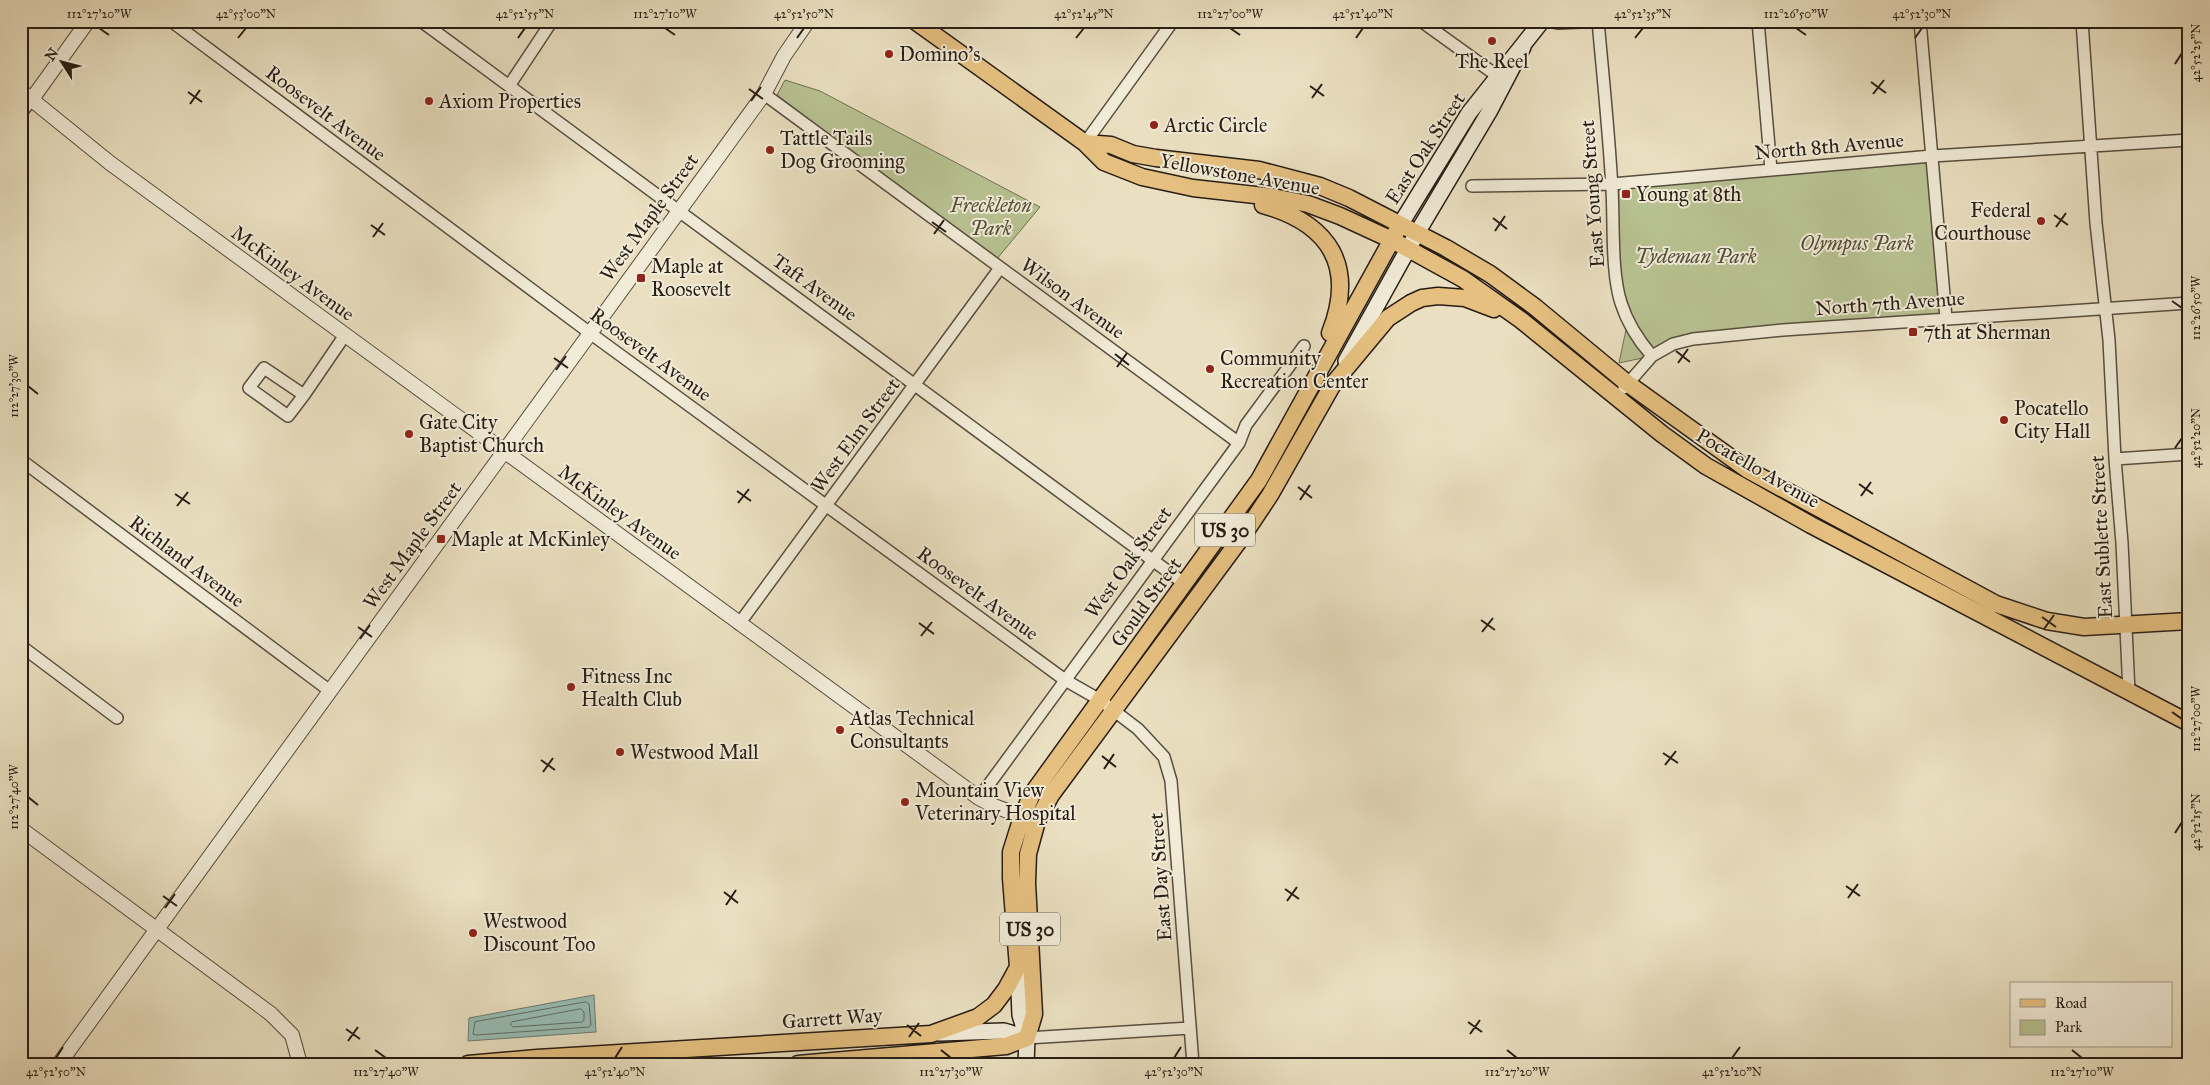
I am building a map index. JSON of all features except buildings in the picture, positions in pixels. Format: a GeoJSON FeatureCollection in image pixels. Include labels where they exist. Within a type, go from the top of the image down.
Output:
{"type":"FeatureCollection","features":[{"type":"Feature","properties":{"kind":"main road","name":"Yellowstone Avenue"},"geometry":{"type":"LineString","coordinates":[[915,21],[1085,144],[1104,162],[1142,177],[1183,186],[1273,197],[1308,204],[1340,216],[1392,240]]}},
{"type":"Feature","properties":{"kind":"main road","name":"East Oak Street"},"geometry":{"type":"LineString","coordinates":[[1417,233],[1501,79],[1542,21]]}},
{"type":"Feature","properties":{"kind":"main road","name":"East Oak Street"},"geometry":{"type":"LineString","coordinates":[[1400,225],[1453,137],[1469,114],[1501,79]]}},
{"type":"Feature","properties":{"kind":"main road","name":"Yellowstone Avenue"},"geometry":{"type":"LineString","coordinates":[[1085,144],[1110,145],[1133,154],[1260,170],[1288,176],[1349,198],[1400,225]]}},
{"type":"Feature","properties":{"kind":"main road"},"geometry":{"type":"LineString","coordinates":[[1226,192],[1285,211],[1297,217],[1318,233],[1333,253],[1338,264],[1342,287],[1337,316],[1302,403]]}},
{"type":"Feature","properties":{"kind":"main road","name":"Pocatello Avenue"},"geometry":{"type":"LineString","coordinates":[[1400,225],[1490,274],[1627,383],[1748,470],[1996,604],[2047,621],[2084,627],[2189,621]]}},
{"type":"Feature","properties":{"kind":"main road","name":"Gould Street"},"geometry":{"type":"LineString","coordinates":[[1030,819],[1032,794],[1259,480],[1400,225]]}},
{"type":"Feature","properties":{"kind":"main road","name":"Gould Street"},"geometry":{"type":"LineString","coordinates":[[1030,819],[1051,795],[1257,514],[1289,463],[1417,233]]}},
{"type":"Feature","properties":{"kind":"main road","name":"Pocatello Avenue"},"geometry":{"type":"LineString","coordinates":[[1392,240],[1463,279],[1521,320],[1676,445],[1724,476],[2189,723]]}},
{"type":"Feature","properties":{"kind":"main road","name":"US 30"},"geometry":{"type":"LineString","coordinates":[[1333,384],[1388,318],[1403,307],[1422,298],[1438,296],[1465,298],[1521,320]]}},
{"type":"Feature","properties":{"kind":"main road","name":"US 30"},"geometry":{"type":"LineString","coordinates":[[930,1034],[978,1017],[994,1005],[1006,989],[1018,967],[1011,878],[1011,852],[1030,819]]}},
{"type":"Feature","properties":{"kind":"main road","name":"US 30"},"geometry":{"type":"LineString","coordinates":[[1027,1038],[1034,1014],[1028,883],[1030,819]]}},
{"type":"Feature","properties":{"kind":"main road"},"geometry":{"type":"LineString","coordinates":[[1018,967],[1020,1015],[1027,1038],[1026,1064]]}},
{"type":"Feature","properties":{"kind":"main road","name":"Garrett Way"},"geometry":{"type":"LineString","coordinates":[[468,1064],[537,1058],[930,1034],[1004,1031],[1027,1038]]}},
{"type":"Feature","properties":{"kind":"main road","name":"Garrett Way"},"geometry":{"type":"LineString","coordinates":[[798,1064],[870,1061],[902,1054],[1006,1046],[1027,1038]]}},
{"type":"Feature","properties":{"kind":"main road"},"geometry":{"type":"LineString","coordinates":[[902,1054],[915,1060],[932,1064]]}},
{"type":"Feature","properties":{"kind":"street"},"geometry":{"type":"LineString","coordinates":[[21,113],[26,95],[88,21]]}},
{"type":"Feature","properties":{"kind":"street","name":"Roosevelt Avenue"},"geometry":{"type":"LineString","coordinates":[[171,21],[590,332],[1065,680],[1114,710]]}},
{"type":"Feature","properties":{"kind":"street","name":"Taft Avenue"},"geometry":{"type":"LineString","coordinates":[[421,21],[1185,584]]}},
{"type":"Feature","properties":{"kind":"street"},"geometry":{"type":"LineString","coordinates":[[509,86],[552,21]]}},
{"type":"Feature","properties":{"kind":"street","name":"West Maple Street"},"geometry":{"type":"LineString","coordinates":[[59,1064],[764,94],[784,56],[808,21]]}},
{"type":"Feature","properties":{"kind":"street"},"geometry":{"type":"LineString","coordinates":[[1421,21],[1501,79]]}},
{"type":"Feature","properties":{"kind":"street"},"geometry":{"type":"LineString","coordinates":[[1548,21],[1600,22]]}},
{"type":"Feature","properties":{"kind":"street"},"geometry":{"type":"LineString","coordinates":[[1758,21],[1771,170]]}},
{"type":"Feature","properties":{"kind":"street"},"geometry":{"type":"LineString","coordinates":[[1920,21],[1946,318]]}},
{"type":"Feature","properties":{"kind":"street","name":"East Sublette Street"},"geometry":{"type":"LineString","coordinates":[[2082,21],[2096,223],[2106,309],[2122,543],[2129,692]]}},
{"type":"Feature","properties":{"kind":"street","name":"East Young Street"},"geometry":{"type":"LineString","coordinates":[[1600,22],[1612,184],[1616,280],[1621,302],[1628,320],[1644,348],[1652,356]]}},
{"type":"Feature","properties":{"kind":"street"},"geometry":{"type":"LineString","coordinates":[[1085,144],[1168,23]]}},
{"type":"Feature","properties":{"kind":"street","name":"Wilson Avenue"},"geometry":{"type":"LineString","coordinates":[[764,94],[1239,442]]}},
{"type":"Feature","properties":{"kind":"street","name":"McKinley Avenue"},"geometry":{"type":"LineString","coordinates":[[26,95],[110,163],[979,798],[1030,819]]}},
{"type":"Feature","properties":{"kind":"street","name":"North 8th Avenue"},"geometry":{"type":"LineString","coordinates":[[1472,186],[1612,184],[1932,156],[2189,140]]}},
{"type":"Feature","properties":{"kind":"street","name":"West Elm Street"},"geometry":{"type":"LineString","coordinates":[[739,624],[1000,268]]}},
{"type":"Feature","properties":{"kind":"street","name":"North 7th Avenue"},"geometry":{"type":"LineString","coordinates":[[1616,397],[1652,356],[1674,344],[1692,339],[1946,318],[2189,303]]}},
{"type":"Feature","properties":{"kind":"street"},"geometry":{"type":"LineString","coordinates":[[304,395],[264,368],[250,388],[288,416],[304,395],[345,335]]}},
{"type":"Feature","properties":{"kind":"street","name":"West Oak Street"},"geometry":{"type":"LineString","coordinates":[[979,798],[1239,442],[1246,425],[1304,346]]}},
{"type":"Feature","properties":{"kind":"street"},"geometry":{"type":"LineString","coordinates":[[2115,459],[2189,454]]}},
{"type":"Feature","properties":{"kind":"street","name":"Richland Avenue"},"geometry":{"type":"LineString","coordinates":[[21,460],[330,691]]}},
{"type":"Feature","properties":{"kind":"street"},"geometry":{"type":"LineString","coordinates":[[21,646],[117,718]]}},
{"type":"Feature","properties":{"kind":"street","name":"East Day Street"},"geometry":{"type":"LineString","coordinates":[[1114,710],[1138,729],[1164,757],[1171,781],[1193,1064]]}},
{"type":"Feature","properties":{"kind":"street"},"geometry":{"type":"LineString","coordinates":[[22,830],[271,1014],[292,1035],[300,1064]]}},
{"type":"Feature","properties":{"kind":"street"},"geometry":{"type":"LineString","coordinates":[[1027,1038],[1190,1028]]}},
{"type":"Feature","properties":{"kind":"green space","name":"Freckleton Park"},"geometry":{"type":"Polygon","coordinates":[[[785,80],[820,91],[1040,207],[996,260],[777,95],[785,80]]]}},
{"type":"Feature","properties":{"kind":"green space"},"geometry":{"type":"Polygon","coordinates":[[[1932,156],[1946,318],[1693,339],[1652,356],[1619,363],[1628,320],[1621,302],[1612,184],[1932,156]]]}},
{"type":"Feature","properties":{"kind":"water"},"geometry":{"type":"Polygon","coordinates":[[[594,995],[596,1032],[468,1041],[469,1018],[594,995]]]}},
{"type":"Feature","properties":{"kind":"place","name":"The Reel"},"geometry":{"type":"Point","coordinates":[1492,41]}},
{"type":"Feature","properties":{"kind":"place","name":"Domino's"},"geometry":{"type":"Point","coordinates":[889,54]}},
{"type":"Feature","properties":{"kind":"place","name":"Axiom Properties"},"geometry":{"type":"Point","coordinates":[429,101]}},
{"type":"Feature","properties":{"kind":"place","name":"Arctic Circle"},"geometry":{"type":"Point","coordinates":[1154,125]}},
{"type":"Feature","properties":{"kind":"place","name":"Tattle Tails Dog Grooming"},"geometry":{"type":"Point","coordinates":[770,150]}},
{"type":"Feature","properties":{"kind":"place","name":"Young at 8th"},"geometry":{"type":"Point","coordinates":[1626,194]}},
{"type":"Feature","properties":{"kind":"place","name":"Federal Courthouse"},"geometry":{"type":"Point","coordinates":[2041,221]}},
{"type":"Feature","properties":{"kind":"place","name":"Maple at Roosevelt"},"geometry":{"type":"Point","coordinates":[641,278]}},
{"type":"Feature","properties":{"kind":"place","name":"7th at Sherman"},"geometry":{"type":"Point","coordinates":[1913,332]}},
{"type":"Feature","properties":{"kind":"place","name":"Community Recreation Center"},"geometry":{"type":"Point","coordinates":[1210,369]}},
{"type":"Feature","properties":{"kind":"place","name":"Pocatello City Hall"},"geometry":{"type":"Point","coordinates":[2004,420]}},
{"type":"Feature","properties":{"kind":"place","name":"Gate City Baptist Church"},"geometry":{"type":"Point","coordinates":[409,434]}},
{"type":"Feature","properties":{"kind":"place","name":"Maple at McKinley"},"geometry":{"type":"Point","coordinates":[441,539]}},
{"type":"Feature","properties":{"kind":"place","name":"Fitness Inc Health Club"},"geometry":{"type":"Point","coordinates":[571,687]}},
{"type":"Feature","properties":{"kind":"place","name":"Atlas Technical Consultants"},"geometry":{"type":"Point","coordinates":[840,730]}},
{"type":"Feature","properties":{"kind":"place","name":"Westwood Mall"},"geometry":{"type":"Point","coordinates":[620,752]}},
{"type":"Feature","properties":{"kind":"place","name":"Mountain View Veterinary Hospital"},"geometry":{"type":"Point","coordinates":[905,802]}},
{"type":"Feature","properties":{"kind":"place","name":"Westwood Discount Too"},"geometry":{"type":"Point","coordinates":[473,933]}},
{"type":"Feature","properties":{"kind":"park label","name":"Olympus Park"},"geometry":{"type":"Point","coordinates":[1857,243]}},
{"type":"Feature","properties":{"kind":"park label","name":"Tydeman Park"},"geometry":{"type":"Point","coordinates":[1696,256]}}]}
